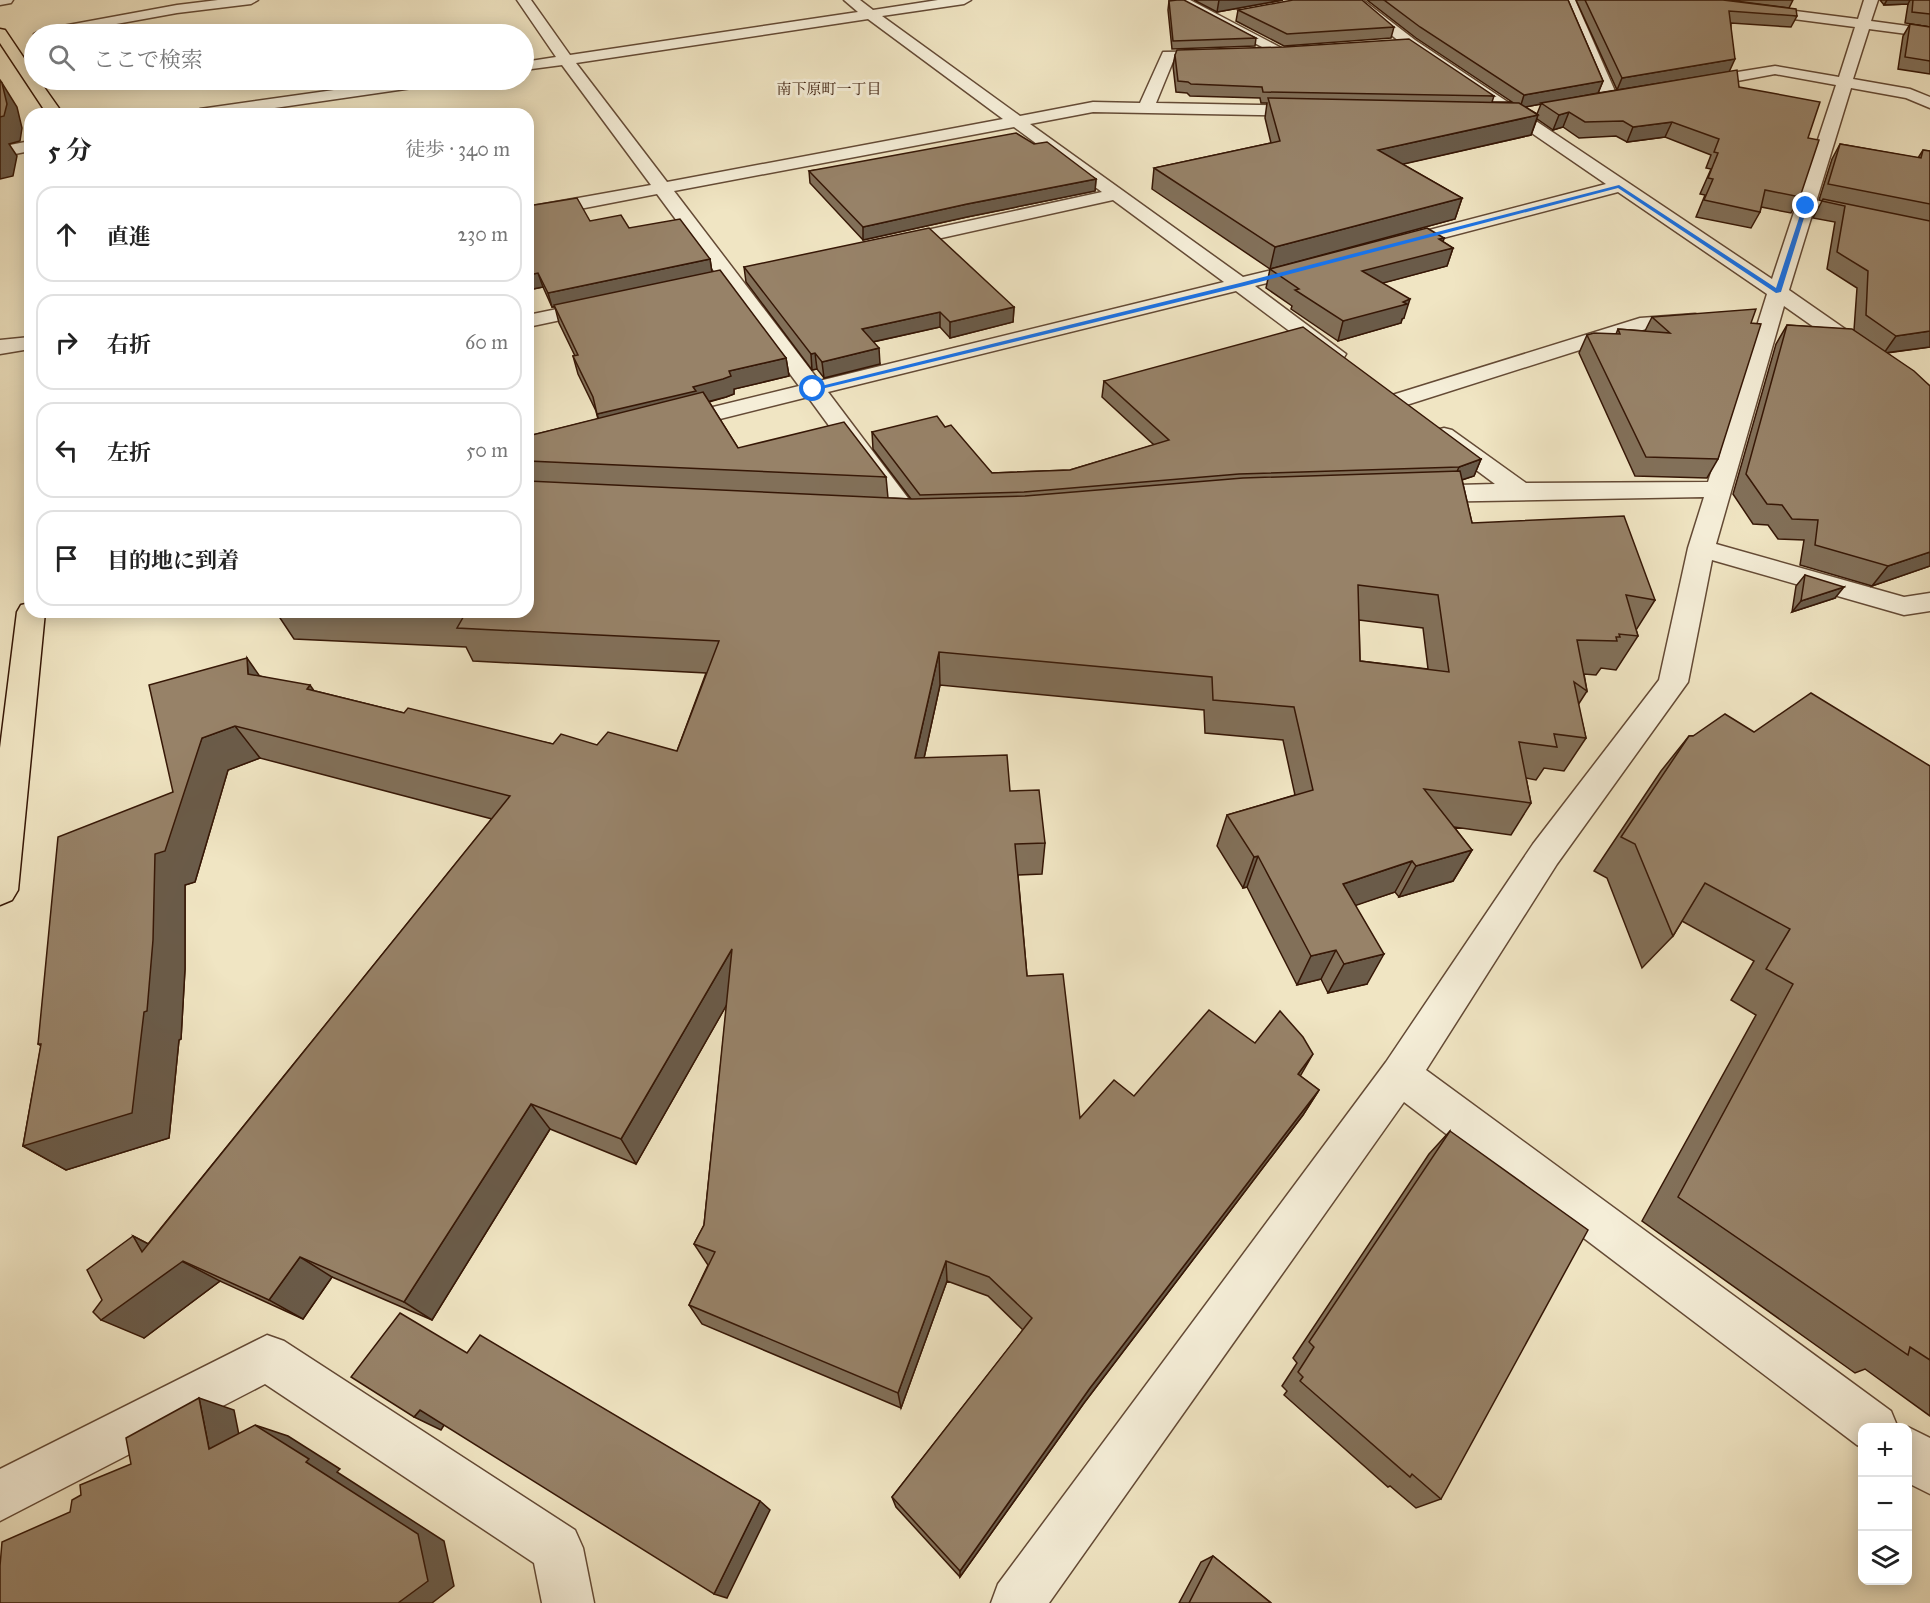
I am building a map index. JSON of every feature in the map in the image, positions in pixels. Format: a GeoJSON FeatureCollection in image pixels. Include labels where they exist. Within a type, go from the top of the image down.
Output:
{"type":"FeatureCollection","features":[{"type":"Feature","properties":{"kind":"main road"},"geometry":{"type":"LineString","coordinates":[[4,37],[24,67]]}},
{"type":"Feature","properties":{"kind":"main road"},"geometry":{"type":"LineString","coordinates":[[39,90],[51,108]]}},
{"type":"Feature","properties":{"kind":"main road"},"geometry":{"type":"LineString","coordinates":[[0,890],[30,618]]}},
{"type":"Feature","properties":{"kind":"street"},"geometry":{"type":"LineString","coordinates":[[0,1],[6,0]]}},
{"type":"Feature","properties":{"kind":"street"},"geometry":{"type":"LineString","coordinates":[[95,24],[177,9],[251,0]]}},
{"type":"Feature","properties":{"kind":"street"},"geometry":{"type":"LineString","coordinates":[[524,0],[566,60],[813,389],[924,522],[878,520]]}},
{"type":"Feature","properties":{"kind":"street"},"geometry":{"type":"LineString","coordinates":[[851,0],[1351,366]]}},
{"type":"Feature","properties":{"kind":"street"},"geometry":{"type":"LineString","coordinates":[[534,65],[964,0]]}},
{"type":"Feature","properties":{"kind":"street"},"geometry":{"type":"LineString","coordinates":[[1146,108],[1168,55],[1288,52],[1180,0]]}},
{"type":"Feature","properties":{"kind":"street"},"geometry":{"type":"LineString","coordinates":[[1355,0],[1410,43],[1619,186],[1765,309],[1896,375],[1930,398]]}},
{"type":"Feature","properties":{"kind":"street"},"geometry":{"type":"LineString","coordinates":[[1680,0],[1867,12],[1930,33]]}},
{"type":"Feature","properties":{"kind":"street"},"geometry":{"type":"LineString","coordinates":[[1566,4],[1609,98]]}},
{"type":"Feature","properties":{"kind":"street"},"geometry":{"type":"LineString","coordinates":[[1017,1603],[1400,1075],[1545,854],[1673,682],[1701,548],[1719,489],[1765,309],[1817,209],[1845,81],[1867,12]]}},
{"type":"Feature","properties":{"kind":"street"},"geometry":{"type":"LineString","coordinates":[[1215,18],[1238,14]]}},
{"type":"Feature","properties":{"kind":"street"},"geometry":{"type":"LineString","coordinates":[[4,37],[24,36]]}},
{"type":"Feature","properties":{"kind":"street"},"geometry":{"type":"LineString","coordinates":[[1387,44],[1410,43]]}},
{"type":"Feature","properties":{"kind":"street"},"geometry":{"type":"LineString","coordinates":[[1676,87],[1775,70],[1910,94],[1930,103]]}},
{"type":"Feature","properties":{"kind":"street"},"geometry":{"type":"LineString","coordinates":[[241,108],[364,90]]}},
{"type":"Feature","properties":{"kind":"street"},"geometry":{"type":"LineString","coordinates":[[534,212],[1093,107],[1324,111]]}},
{"type":"Feature","properties":{"kind":"street"},"geometry":{"type":"LineString","coordinates":[[1491,114],[1515,115],[1539,110]]}},
{"type":"Feature","properties":{"kind":"street"},"geometry":{"type":"LineString","coordinates":[[0,152],[24,147]]}},
{"type":"Feature","properties":{"kind":"street"},"geometry":{"type":"LineString","coordinates":[[1379,249],[1619,186]]}},
{"type":"Feature","properties":{"kind":"street"},"geometry":{"type":"LineString","coordinates":[[871,247],[1116,194]]}},
{"type":"Feature","properties":{"kind":"street"},"geometry":{"type":"LineString","coordinates":[[653,429],[1333,261]]}},
{"type":"Feature","properties":{"kind":"street"},"geometry":{"type":"LineString","coordinates":[[708,282],[754,272]]}},
{"type":"Feature","properties":{"kind":"street"},"geometry":{"type":"LineString","coordinates":[[534,320],[618,302]]}},
{"type":"Feature","properties":{"kind":"street"},"geometry":{"type":"LineString","coordinates":[[1397,400],[1647,322],[1714,320]]}},
{"type":"Feature","properties":{"kind":"street"},"geometry":{"type":"LineString","coordinates":[[0,347],[24,344]]}},
{"type":"Feature","properties":{"kind":"street"},"geometry":{"type":"LineString","coordinates":[[1896,375],[1930,370]]}},
{"type":"Feature","properties":{"kind":"street"},"geometry":{"type":"LineString","coordinates":[[1378,387],[1520,491]]}},
{"type":"Feature","properties":{"kind":"street"},"geometry":{"type":"LineString","coordinates":[[1401,495],[1719,489]]}},
{"type":"Feature","properties":{"kind":"street"},"geometry":{"type":"LineString","coordinates":[[1701,548],[1904,606],[1930,602]]}},
{"type":"Feature","properties":{"kind":"street"},"geometry":{"type":"LineString","coordinates":[[1400,1075],[1867,1423]]}},
{"type":"Feature","properties":{"kind":"street"},"geometry":{"type":"LineString","coordinates":[[0,1496],[267,1358],[558,1548],[568,1603]]}},
{"type":"Feature","properties":{"kind":"street"},"geometry":{"type":"LineString","coordinates":[[1912,1455],[1930,1469]]}},
{"type":"Feature","properties":{"kind":"building"},"geometry":{"type":"Polygon","coordinates":[[[1184,0],[1256,38],[1173,41],[1169,1],[1184,0]]]}},
{"type":"Feature","properties":{"kind":"building"},"geometry":{"type":"Polygon","coordinates":[[[1293,0],[1362,0],[1394,27],[1287,34],[1238,10],[1293,0]]]}},
{"type":"Feature","properties":{"kind":"building"},"geometry":{"type":"Polygon","coordinates":[[[1384,0],[1568,0],[1603,81],[1524,95],[1420,27],[1384,0]]]}},
{"type":"Feature","properties":{"kind":"building"},"geometry":{"type":"Polygon","coordinates":[[[1585,0],[1723,0],[1796,9],[1797,16],[1729,11],[1735,59],[1622,78],[1585,0]]]}},
{"type":"Feature","properties":{"kind":"building"},"geometry":{"type":"Polygon","coordinates":[[[1913,0],[1930,0],[1930,14],[1912,12],[1913,0]]]}},
{"type":"Feature","properties":{"kind":"building"},"geometry":{"type":"Polygon","coordinates":[[[1910,24],[1930,27],[1930,61],[1905,57],[1910,24]]]}},
{"type":"Feature","properties":{"kind":"building"},"geometry":{"type":"Polygon","coordinates":[[[1409,39],[1494,96],[1263,92],[1262,87],[1191,84],[1178,81],[1175,55],[1177,50],[1284,47],[1409,39]]]}},
{"type":"Feature","properties":{"kind":"building"},"geometry":{"type":"Polygon","coordinates":[[[1737,70],[1739,87],[1820,102],[1808,138],[1819,140],[1800,197],[1765,190],[1760,212],[1704,200],[1713,179],[1708,178],[1718,153],[1714,152],[1719,139],[1672,122],[1633,127],[1623,121],[1585,122],[1569,112],[1559,115],[1541,103],[1737,70]]]}},
{"type":"Feature","properties":{"kind":"building"},"geometry":{"type":"Polygon","coordinates":[[[0,80],[7,104],[4,116],[0,117],[0,80]]]}},
{"type":"Feature","properties":{"kind":"building"},"geometry":{"type":"Polygon","coordinates":[[[1268,98],[1519,103],[1538,115],[1378,150],[1462,198],[1275,247],[1154,168],[1280,141],[1268,98]]]}},
{"type":"Feature","properties":{"kind":"building"},"geometry":{"type":"Polygon","coordinates":[[[1016,133],[1034,144],[1047,142],[1096,179],[863,227],[809,171],[1016,133]]]}},
{"type":"Feature","properties":{"kind":"building"},"geometry":{"type":"Polygon","coordinates":[[[1840,144],[1921,158],[1923,150],[1930,151],[1930,204],[1828,184],[1840,144]]]}},
{"type":"Feature","properties":{"kind":"building"},"geometry":{"type":"Polygon","coordinates":[[[577,198],[590,221],[621,215],[629,228],[680,219],[710,259],[548,293],[538,273],[534,274],[534,205],[577,198]]]}},
{"type":"Feature","properties":{"kind":"building"},"geometry":{"type":"Polygon","coordinates":[[[1823,199],[1930,221],[1930,331],[1896,336],[1866,315],[1868,271],[1837,252],[1845,206],[1822,201],[1823,199]]]}},
{"type":"Feature","properties":{"kind":"building"},"geometry":{"type":"Polygon","coordinates":[[[929,228],[1014,307],[950,322],[940,312],[862,329],[879,348],[822,362],[815,353],[811,354],[744,267],[929,228]]]}},
{"type":"Feature","properties":{"kind":"building"},"geometry":{"type":"Polygon","coordinates":[[[1427,228],[1444,238],[1439,239],[1453,248],[1362,271],[1410,299],[1403,302],[1407,304],[1343,321],[1295,290],[1299,289],[1270,269],[1427,228]]]}},
{"type":"Feature","properties":{"kind":"building"},"geometry":{"type":"Polygon","coordinates":[[[720,270],[786,358],[729,371],[731,376],[693,387],[696,391],[597,414],[593,397],[573,356],[578,355],[554,305],[720,270]]]}},
{"type":"Feature","properties":{"kind":"building"},"geometry":{"type":"Polygon","coordinates":[[[1756,309],[1751,323],[1761,324],[1718,459],[1646,457],[1587,335],[1620,334],[1618,329],[1670,333],[1652,317],[1756,309]]]}},
{"type":"Feature","properties":{"kind":"building"},"geometry":{"type":"Polygon","coordinates":[[[1787,325],[1852,329],[1914,371],[1930,386],[1930,552],[1888,566],[1815,545],[1818,520],[1792,519],[1782,505],[1767,504],[1746,474],[1787,325]]]}},
{"type":"Feature","properties":{"kind":"building"},"geometry":{"type":"Polygon","coordinates":[[[1303,327],[1481,459],[1459,467],[1239,474],[1024,492],[920,495],[872,432],[937,416],[945,427],[951,425],[992,473],[1070,470],[1169,440],[1104,381],[1303,327]]]}},
{"type":"Feature","properties":{"kind":"building"},"geometry":{"type":"Polygon","coordinates":[[[703,392],[738,448],[844,422],[886,477],[534,461],[534,434],[703,392]]]}},
{"type":"Feature","properties":{"kind":"building"},"geometry":{"type":"Polygon","coordinates":[[[1460,471],[1472,523],[1624,516],[1655,600],[1626,595],[1638,636],[1619,634],[1620,637],[1616,637],[1617,641],[1577,640],[1587,691],[1574,682],[1586,738],[1554,734],[1557,747],[1519,742],[1531,803],[1424,789],[1472,850],[1416,866],[1412,861],[1343,884],[1384,954],[1344,964],[1336,950],[1311,956],[1258,856],[1254,857],[1227,815],[1313,790],[1294,707],[1213,700],[1212,677],[939,652],[915,758],[1007,755],[1010,791],[1039,790],[1045,843],[1015,844],[1027,976],[1063,974],[1080,1118],[1114,1080],[1134,1096],[1209,1010],[1255,1043],[1280,1011],[1303,1037],[1313,1054],[1298,1074],[1319,1090],[1090,1388],[960,1571],[892,1497],[1032,1318],[989,1277],[946,1261],[898,1393],[689,1305],[715,1252],[694,1244],[704,1225],[732,949],[621,1139],[531,1104],[404,1302],[300,1257],[269,1300],[183,1261],[101,1320],[93,1312],[102,1300],[87,1270],[133,1236],[142,1252],[510,796],[235,726],[202,738],[165,851],[155,854],[153,940],[147,1011],[144,1012],[132,1113],[23,1146],[41,1044],[38,1044],[58,837],[173,792],[149,685],[247,658],[248,674],[310,685],[307,689],[404,713],[408,708],[553,744],[561,734],[597,745],[608,732],[677,751],[719,641],[457,628],[463,618],[534,618],[534,481],[912,499],[1025,496],[1243,478],[1460,471]],[[1358,585],[1360,661],[1449,672],[1438,595],[1358,585]]]}},
{"type":"Feature","properties":{"kind":"building"},"geometry":{"type":"Polygon","coordinates":[[[1805,575],[1844,587],[1801,601],[1805,575]]]}},
{"type":"Feature","properties":{"kind":"building"},"geometry":{"type":"Polygon","coordinates":[[[1811,693],[1930,766],[1930,1360],[1910,1347],[1908,1355],[1678,1197],[1793,984],[1766,969],[1790,929],[1705,883],[1673,936],[1635,844],[1621,837],[1689,736],[1693,736],[1725,714],[1754,732],[1811,693]]]}},
{"type":"Feature","properties":{"kind":"building"},"geometry":{"type":"Polygon","coordinates":[[[1450,1131],[1588,1230],[1441,1499],[1412,1474],[1410,1477],[1300,1381],[1303,1377],[1298,1372],[1314,1347],[1309,1342],[1450,1131]]]}},
{"type":"Feature","properties":{"kind":"building"},"geometry":{"type":"Polygon","coordinates":[[[400,1313],[467,1353],[480,1335],[760,1501],[714,1594],[420,1410],[414,1417],[351,1377],[400,1313]]]}},
{"type":"Feature","properties":{"kind":"building"},"geometry":{"type":"Polygon","coordinates":[[[199,1398],[209,1449],[255,1425],[309,1459],[306,1462],[418,1534],[428,1581],[398,1603],[0,1603],[2,1542],[70,1512],[72,1500],[81,1495],[80,1485],[131,1464],[126,1438],[199,1398]]]}},
{"type":"Feature","properties":{"kind":"building"},"geometry":{"type":"Polygon","coordinates":[[[1213,1556],[1271,1603],[1189,1603],[1213,1556]]]}},
{"type":"Feature","properties":{"kind":"district","name":"南下原町一丁目"},"geometry":{"type":"Point","coordinates":[829,89]}},
{"type":"Feature","properties":{"kind":"route"},"geometry":{"type":"LineString","coordinates":[[813,389],[1242,285],[1619,186],[1778,292],[1806,206]]}}]}
